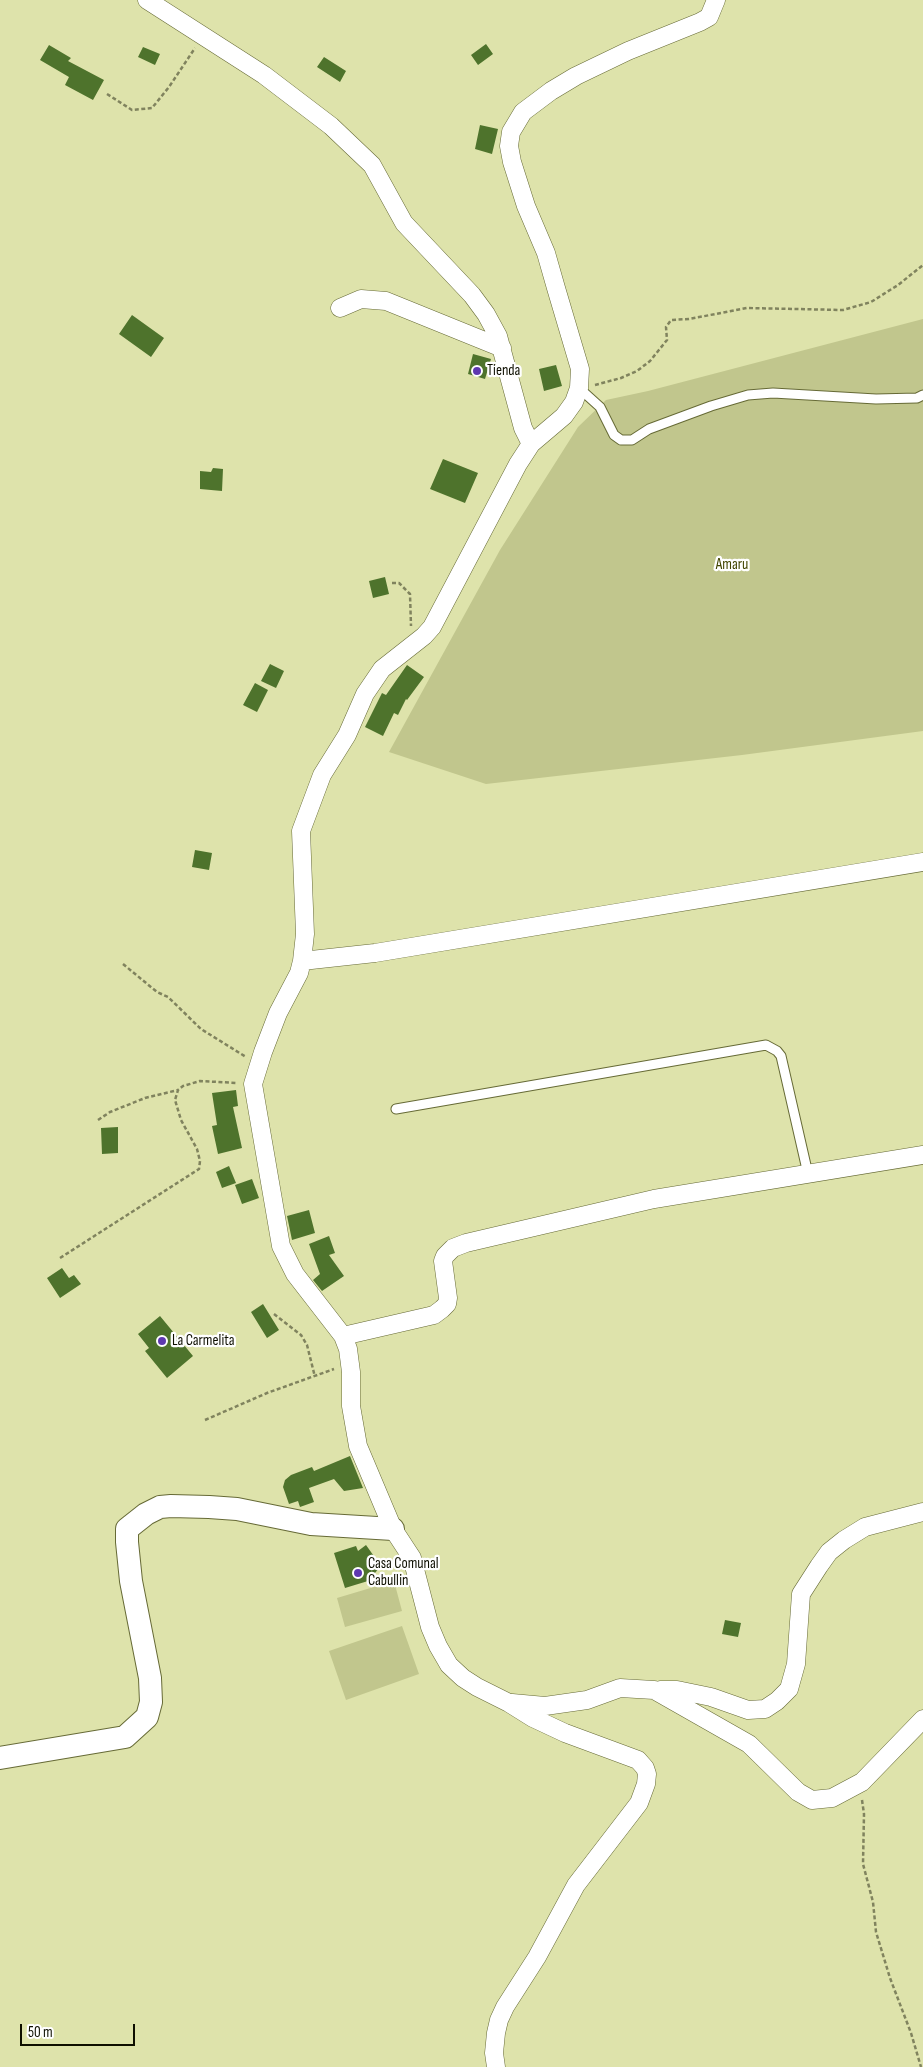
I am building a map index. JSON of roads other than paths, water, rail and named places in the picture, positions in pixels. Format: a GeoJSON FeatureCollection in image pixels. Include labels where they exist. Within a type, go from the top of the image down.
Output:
{"type":"FeatureCollection","features":[{"type":"Feature","properties":{"kind":"street"},"geometry":{"type":"LineString","coordinates":[[147,0],[264,75],[332,126],[372,165],[404,223],[472,295],[486,314],[498,336],[523,428],[531,444]]}},
{"type":"Feature","properties":{"kind":"street"},"geometry":{"type":"LineString","coordinates":[[496,2067],[494,2053],[496,2034],[499,2020],[505,2007],[536,1957],[576,1885],[639,1802],[646,1784],[645,1768],[638,1760],[565,1733],[533,1718],[463,1678],[449,1665],[438,1646],[430,1627],[412,1558],[393,1529],[358,1446],[351,1406],[350,1363],[348,1349],[343,1336],[295,1274],[281,1246],[253,1084],[258,1065],[278,1014],[299,973],[302,961],[305,934],[302,831],[322,775],[347,735],[365,694],[382,669],[410,645],[424,636],[432,627],[488,518],[531,444],[564,416],[574,402],[579,388],[580,369],[546,253],[526,206],[512,162],[509,146],[511,132],[523,112],[551,91],[576,76],[628,51],[700,22],[709,17],[716,0]]}},
{"type":"Feature","properties":{"kind":"street"},"geometry":{"type":"LineString","coordinates":[[340,308],[361,299],[386,301],[502,348]]}},
{"type":"Feature","properties":{"kind":"street"},"geometry":{"type":"LineString","coordinates":[[302,961],[375,953],[923,862]]}},
{"type":"Feature","properties":{"kind":"street"},"geometry":{"type":"LineString","coordinates":[[343,1336],[434,1315],[442,1309],[447,1304],[448,1298],[445,1256],[453,1248],[466,1243],[654,1199],[923,1156]]}},
{"type":"Feature","properties":{"kind":"street"},"geometry":{"type":"LineString","coordinates":[[0,1758],[125,1737],[147,1717],[151,1702],[150,1678],[131,1581],[126,1542],[127,1530],[146,1514],[160,1507],[209,1507],[237,1510],[310,1524],[393,1529]]}},
{"type":"Feature","properties":{"kind":"street"},"geometry":{"type":"LineString","coordinates":[[509,1703],[545,1706],[587,1700],[620,1688],[677,1690],[711,1697],[748,1710],[765,1709],[777,1701],[789,1689],[796,1664],[802,1594],[819,1566],[837,1546],[865,1527],[923,1512]]}},
{"type":"Feature","properties":{"kind":"street"},"geometry":{"type":"LineString","coordinates":[[654,1690],[749,1744],[798,1792],[812,1800],[832,1798],[862,1782],[923,1719]]}},
{"type":"Feature","properties":{"kind":"lane"},"geometry":{"type":"LineString","coordinates":[[579,388],[600,407],[614,434],[621,440],[632,440],[649,429],[711,406],[748,395],[772,393],[876,398],[917,398],[923,395]]}},
{"type":"Feature","properties":{"kind":"lane"},"geometry":{"type":"LineString","coordinates":[[396,1108],[766,1045],[777,1051],[781,1056],[808,1174]]}},
{"type":"Feature","properties":{"kind":"place","name":"Tienda"},"geometry":{"type":"Point","coordinates":[477,371]}},
{"type":"Feature","properties":{"kind":"place","name":"La Carmelita"},"geometry":{"type":"Point","coordinates":[162,1341]}},
{"type":"Feature","properties":{"kind":"place","name":"Casa Comunal Cabullin"},"geometry":{"type":"Point","coordinates":[358,1573]}},
{"type":"Feature","properties":{"kind":"park label","name":"Amaru"},"geometry":{"type":"Point","coordinates":[732,565]}}]}
